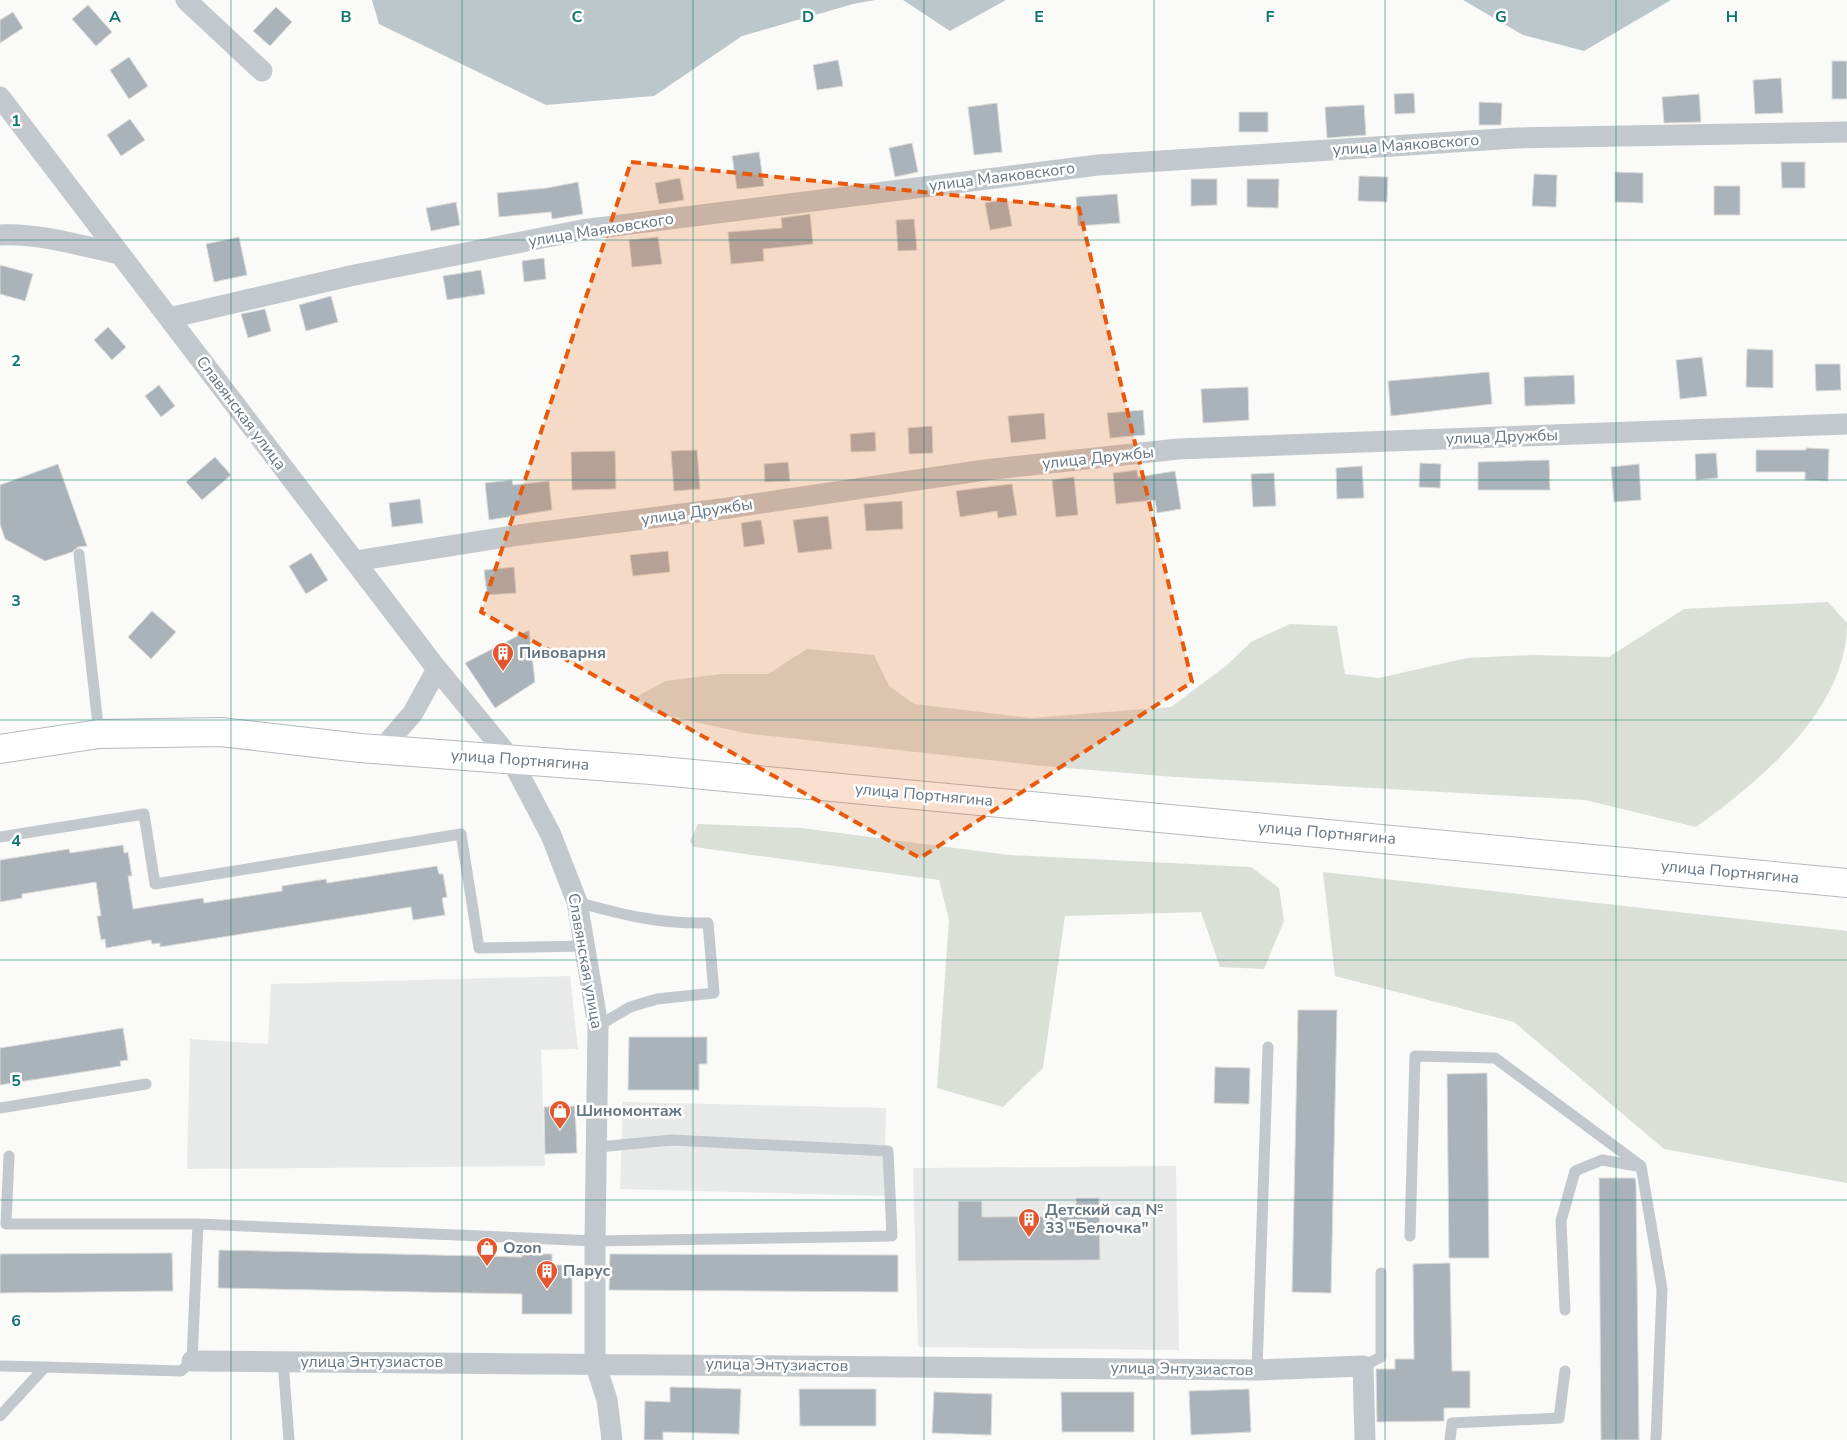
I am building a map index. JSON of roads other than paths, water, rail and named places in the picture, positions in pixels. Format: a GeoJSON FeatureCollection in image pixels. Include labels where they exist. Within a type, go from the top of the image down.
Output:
{"type":"FeatureCollection","features":[{"type":"Feature","properties":{"kind":"main road","name":"улица Портнягина"},"geometry":{"type":"LineString","coordinates":[[0,749],[99,734],[220,732],[382,749],[651,770],[1847,882]]}},
{"type":"Feature","properties":{"kind":"street"},"geometry":{"type":"LineString","coordinates":[[186,0],[262,71]]}},
{"type":"Feature","properties":{"kind":"street","name":"Славянская улица"},"geometry":{"type":"LineString","coordinates":[[0,97],[169,318],[232,404],[437,669],[511,759],[552,835],[577,902],[598,1026],[595,1363],[607,1400],[612,1440]]}},
{"type":"Feature","properties":{"kind":"street","name":"улица Маяковского"},"geometry":{"type":"LineString","coordinates":[[169,318],[350,276],[582,230],[1098,165],[1516,138],[1847,132]]}},
{"type":"Feature","properties":{"kind":"street"},"geometry":{"type":"LineString","coordinates":[[0,235],[14,234],[48,239],[120,254]]}},
{"type":"Feature","properties":{"kind":"street","name":"улица Дружбы"},"geometry":{"type":"LineString","coordinates":[[355,561],[519,535],[728,508],[985,470],[1178,449],[1847,424]]}},
{"type":"Feature","properties":{"kind":"street"},"geometry":{"type":"LineString","coordinates":[[382,749],[412,713],[437,669]]}},
{"type":"Feature","properties":{"kind":"street","name":"улица Энтузиастов"},"geometry":{"type":"LineString","coordinates":[[192,1361],[1257,1370],[1363,1366]]}},
{"type":"Feature","properties":{"kind":"street"},"geometry":{"type":"LineString","coordinates":[[1363,1366],[1364,1440]]}},
{"type":"Feature","properties":{"kind":"lane"},"geometry":{"type":"LineString","coordinates":[[79,554],[99,734]]}},
{"type":"Feature","properties":{"kind":"lane"},"geometry":{"type":"LineString","coordinates":[[0,837],[144,814],[155,884],[461,834],[479,948],[585,946]]}},
{"type":"Feature","properties":{"kind":"lane"},"geometry":{"type":"LineString","coordinates":[[577,902],[612,912],[672,924],[708,923],[714,993],[657,999],[630,1007],[598,1026]]}},
{"type":"Feature","properties":{"kind":"lane"},"geometry":{"type":"LineString","coordinates":[[1257,1370],[1268,1047]]}},
{"type":"Feature","properties":{"kind":"lane"},"geometry":{"type":"LineString","coordinates":[[1410,1236],[1415,1056],[1495,1058],[1641,1166],[1662,1289],[1656,1440]]}},
{"type":"Feature","properties":{"kind":"lane"},"geometry":{"type":"LineString","coordinates":[[0,1108],[146,1084]]}},
{"type":"Feature","properties":{"kind":"lane"},"geometry":{"type":"LineString","coordinates":[[9,1156],[6,1224],[198,1224],[595,1241],[892,1236],[888,1151],[672,1140],[598,1147]]}},
{"type":"Feature","properties":{"kind":"lane"},"geometry":{"type":"LineString","coordinates":[[1565,1310],[1561,1221],[1575,1171],[1602,1160],[1641,1166]]}},
{"type":"Feature","properties":{"kind":"lane"},"geometry":{"type":"LineString","coordinates":[[0,1366],[181,1371],[192,1361],[198,1224]]}},
{"type":"Feature","properties":{"kind":"lane"},"geometry":{"type":"LineString","coordinates":[[1363,1366],[1381,1357],[1381,1273]]}},
{"type":"Feature","properties":{"kind":"lane"},"geometry":{"type":"LineString","coordinates":[[283,1361],[289,1440]]}},
{"type":"Feature","properties":{"kind":"lane"},"geometry":{"type":"LineString","coordinates":[[0,1416],[45,1367]]}},
{"type":"Feature","properties":{"kind":"lane"},"geometry":{"type":"LineString","coordinates":[[1450,1440],[1452,1423],[1559,1418],[1564,1371]]}},
{"type":"Feature","properties":{"kind":"place","name":"Пивоварня"},"geometry":{"type":"Point","coordinates":[503,672]}},
{"type":"Feature","properties":{"kind":"place","name":"Шиномонтаж"},"geometry":{"type":"Point","coordinates":[560,1130]}},
{"type":"Feature","properties":{"kind":"place","name":"Детский сад № 33 \"Белочка\""},"geometry":{"type":"Point","coordinates":[1029,1238]}},
{"type":"Feature","properties":{"kind":"place","name":"Ozon"},"geometry":{"type":"Point","coordinates":[487,1267]}},
{"type":"Feature","properties":{"kind":"place","name":"Парус"},"geometry":{"type":"Point","coordinates":[547,1290]}}]}
